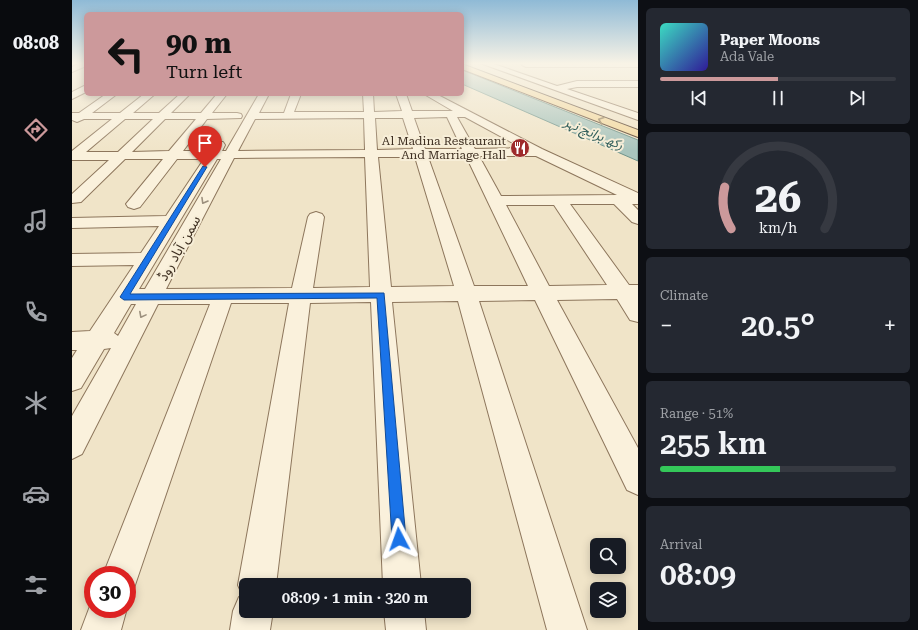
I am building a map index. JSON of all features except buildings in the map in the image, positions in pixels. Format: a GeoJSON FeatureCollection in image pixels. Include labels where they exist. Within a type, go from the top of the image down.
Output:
{"type":"FeatureCollection","features":[{"type":"Feature","properties":{"kind":"main road"},"geometry":{"type":"LineString","coordinates":[[530,92],[638,134]]}},
{"type":"Feature","properties":{"kind":"main road"},"geometry":{"type":"LineString","coordinates":[[553,92],[638,124]]}},
{"type":"Feature","properties":{"kind":"street"},"geometry":{"type":"LineString","coordinates":[[564,92],[638,117]]}},
{"type":"Feature","properties":{"kind":"street"},"geometry":{"type":"LineString","coordinates":[[75,118],[109,96]]}},
{"type":"Feature","properties":{"kind":"street"},"geometry":{"type":"LineString","coordinates":[[72,156],[147,96]]}},
{"type":"Feature","properties":{"kind":"street"},"geometry":{"type":"LineString","coordinates":[[76,199],[183,96]]}},
{"type":"Feature","properties":{"kind":"street"},"geometry":{"type":"LineString","coordinates":[[134,204],[220,96]]}},
{"type":"Feature","properties":{"kind":"street","name":"سمن آباد روڈ"},"geometry":{"type":"LineString","coordinates":[[244,116],[250,96]]}},
{"type":"Feature","properties":{"kind":"street","name":"سمن آباد روڈ"},"geometry":{"type":"LineString","coordinates":[[72,444],[152,296],[222,154],[244,116],[262,96]]}},
{"type":"Feature","properties":{"kind":"street"},"geometry":{"type":"LineString","coordinates":[[288,116],[295,96]]}},
{"type":"Feature","properties":{"kind":"street"},"geometry":{"type":"LineString","coordinates":[[368,96],[401,578]]}},
{"type":"Feature","properties":{"kind":"street"},"geometry":{"type":"LineString","coordinates":[[402,96],[467,295],[567,630]]}},
{"type":"Feature","properties":{"kind":"street"},"geometry":{"type":"LineString","coordinates":[[432,96],[459,115],[637,199]]}},
{"type":"Feature","properties":{"kind":"street"},"geometry":{"type":"LineString","coordinates":[[75,118],[122,116],[459,115]]}},
{"type":"Feature","properties":{"kind":"street"},"geometry":{"type":"LineString","coordinates":[[459,115],[471,153],[542,294],[629,441],[638,479]]}},
{"type":"Feature","properties":{"kind":"street"},"geometry":{"type":"LineString","coordinates":[[72,156],[538,152]]}},
{"type":"Feature","properties":{"kind":"street","name":"سمن آباد روڈ"},"geometry":{"type":"LineString","coordinates":[[72,380],[171,221],[222,154]]}},
{"type":"Feature","properties":{"kind":"street"},"geometry":{"type":"LineString","coordinates":[[618,199],[638,219]]}},
{"type":"Feature","properties":{"kind":"street"},"geometry":{"type":"LineString","coordinates":[[495,201],[637,199]]}},
{"type":"Feature","properties":{"kind":"street"},"geometry":{"type":"LineString","coordinates":[[559,200],[630,293],[638,314]]}},
{"type":"Feature","properties":{"kind":"street"},"geometry":{"type":"LineString","coordinates":[[258,578],[301,296],[316,217]]}},
{"type":"Feature","properties":{"kind":"street"},"geometry":{"type":"LineString","coordinates":[[72,223],[171,221]]}},
{"type":"Feature","properties":{"kind":"street"},"geometry":{"type":"LineString","coordinates":[[72,260],[147,259]]}},
{"type":"Feature","properties":{"kind":"street"},"geometry":{"type":"LineString","coordinates":[[124,297],[630,293]]}},
{"type":"Feature","properties":{"kind":"street"},"geometry":{"type":"LineString","coordinates":[[124,566],[223,296]]}},
{"type":"Feature","properties":{"kind":"street"},"geometry":{"type":"LineString","coordinates":[[72,341],[129,339]]}},
{"type":"Feature","properties":{"kind":"street"},"geometry":{"type":"LineString","coordinates":[[101,630],[105,618]]}},
{"type":"Feature","properties":{"kind":"street"},"geometry":{"type":"LineString","coordinates":[[250,630],[252,618]]}},
{"type":"Feature","properties":{"kind":"street"},"geometry":{"type":"LineString","coordinates":[[405,618],[406,630]]}},
{"type":"Feature","properties":{"kind":"water","name":"رکھ برانچ نہر"},"geometry":{"type":"Polygon","coordinates":[[[481,92],[518,92],[638,140],[638,161],[481,92]]]}},
{"type":"Feature","properties":{"kind":"place","name":"Al Madina Restaurant And Marriage Hall"},"geometry":{"type":"Point","coordinates":[520,148]}},
{"type":"Feature","properties":{"kind":"route"},"geometry":{"type":"LineString","coordinates":[[205,167],[124,297],[381,295],[399,539]]}}]}
